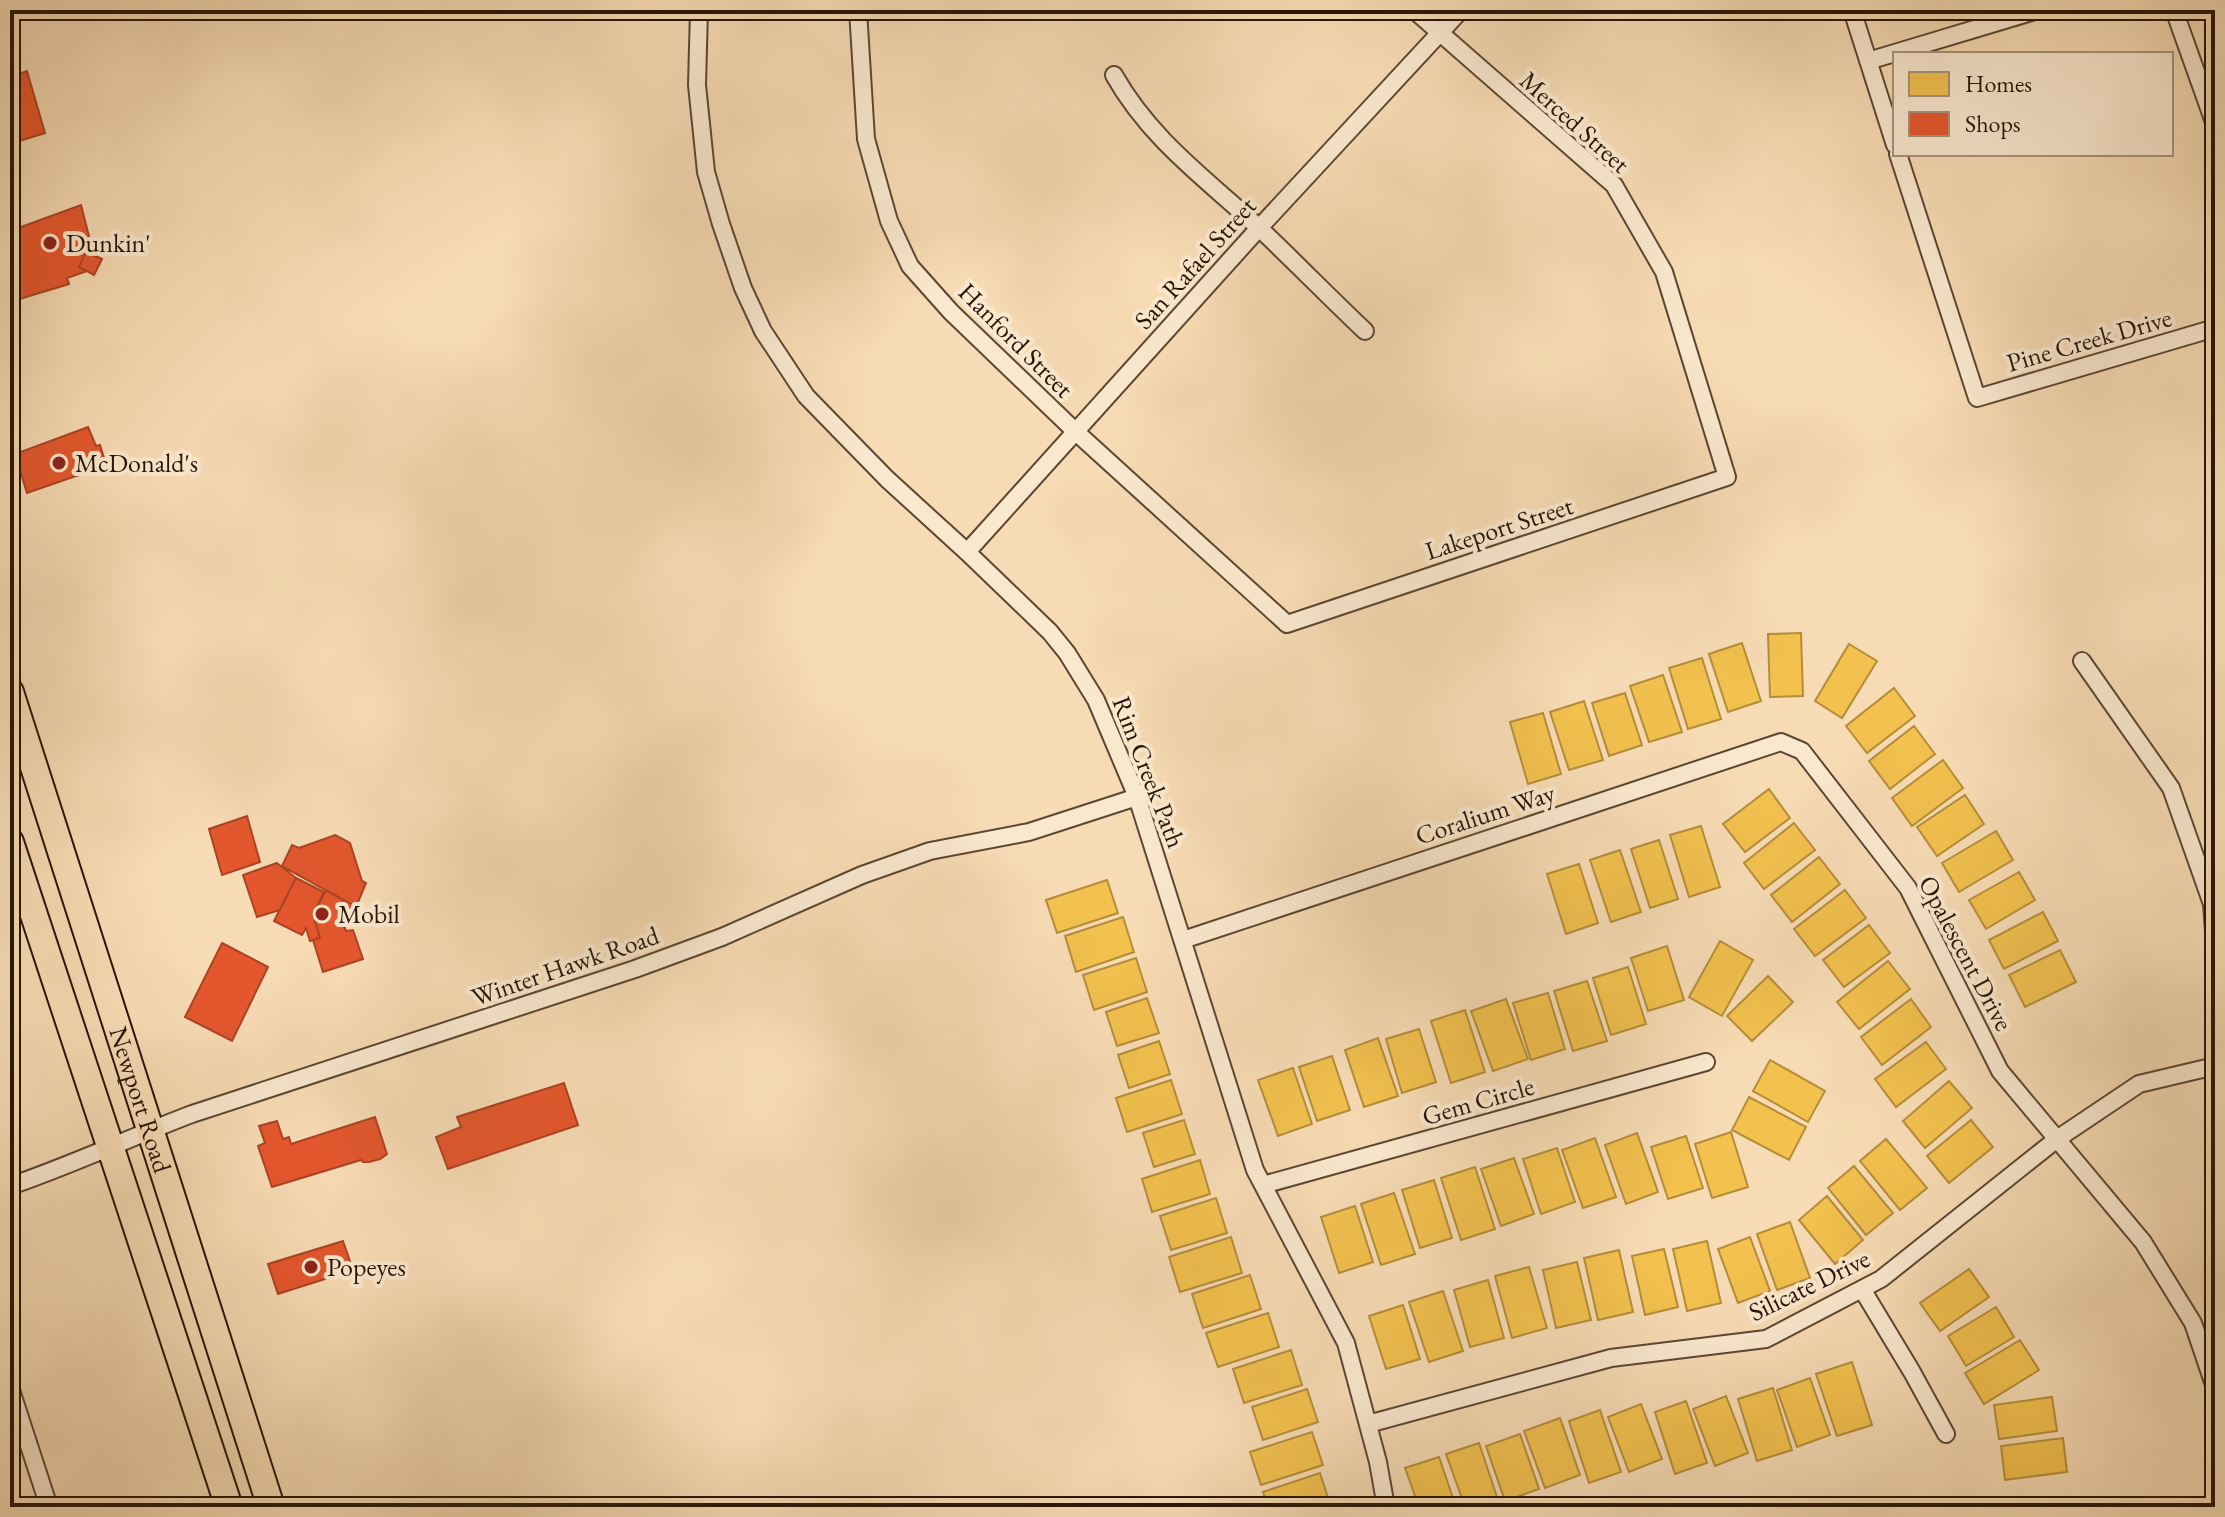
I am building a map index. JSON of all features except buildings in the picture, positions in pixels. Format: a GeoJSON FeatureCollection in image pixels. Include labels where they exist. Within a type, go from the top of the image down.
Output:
{"type":"FeatureCollection","features":[{"type":"Feature","properties":{"kind":"main road","name":"Newport Road"},"geometry":{"type":"LineString","coordinates":[[10,692],[271,1507]]}},
{"type":"Feature","properties":{"kind":"main road","name":"Newport Road"},"geometry":{"type":"LineString","coordinates":[[10,842],[229,1507]]}},
{"type":"Feature","properties":{"kind":"street","name":"Rim Creek Path"},"geometry":{"type":"LineString","coordinates":[[699,10],[697,85],[706,172],[731,256],[763,331],[788,372],[826,419],[1050,632],[1067,653],[1108,724],[1137,797],[1250,1155],[1346,1343],[1386,1507]]}},
{"type":"Feature","properties":{"kind":"street","name":"Hanford Street"},"geometry":{"type":"LineString","coordinates":[[858,10],[866,139],[889,221],[910,266],[951,312],[1076,432],[1287,624]]}},
{"type":"Feature","properties":{"kind":"street","name":"Merced Street"},"geometry":{"type":"LineString","coordinates":[[1414,10],[1614,185],[1664,272],[1727,477]]}},
{"type":"Feature","properties":{"kind":"street","name":"San Rafael Street"},"geometry":{"type":"LineString","coordinates":[[967,552],[1259,228],[1461,10]]}},
{"type":"Feature","properties":{"kind":"street"},"geometry":{"type":"LineString","coordinates":[[1852,10],[1893,139]]}},
{"type":"Feature","properties":{"kind":"street"},"geometry":{"type":"LineString","coordinates":[[1898,52],[2038,10]]}},
{"type":"Feature","properties":{"kind":"street"},"geometry":{"type":"LineString","coordinates":[[2174,10],[2215,125]]}},
{"type":"Feature","properties":{"kind":"street"},"geometry":{"type":"LineString","coordinates":[[1868,61],[1893,54]]}},
{"type":"Feature","properties":{"kind":"street"},"geometry":{"type":"LineString","coordinates":[[1114,75],[1131,105],[1156,135],[1259,228],[1365,331]]}},
{"type":"Feature","properties":{"kind":"street","name":"Pine Creek Drive"},"geometry":{"type":"LineString","coordinates":[[1899,156],[1977,398],[2215,328]]}},
{"type":"Feature","properties":{"kind":"street","name":"Lakeport Street"},"geometry":{"type":"LineString","coordinates":[[1287,624],[1727,477]]}},
{"type":"Feature","properties":{"kind":"street"},"geometry":{"type":"LineString","coordinates":[[2082,661],[2171,788],[2212,904],[2215,944]]}},
{"type":"Feature","properties":{"kind":"street","name":"Coralium Way"},"geometry":{"type":"LineString","coordinates":[[1183,940],[1781,742],[1802,751]]}},
{"type":"Feature","properties":{"kind":"street","name":"Opalescent Drive"},"geometry":{"type":"LineString","coordinates":[[1802,751],[1908,888],[2000,1071],[2143,1242],[2193,1323],[2215,1388]]}},
{"type":"Feature","properties":{"kind":"street","name":"Winter Hawk Road"},"geometry":{"type":"LineString","coordinates":[[10,1186],[73,1165],[151,1128],[635,969],[722,937],[862,875],[930,851],[1029,832],[1137,797]]}},
{"type":"Feature","properties":{"kind":"street","name":"Gem Circle"},"geometry":{"type":"LineString","coordinates":[[1263,1185],[1706,1062]]}},
{"type":"Feature","properties":{"kind":"street","name":"Silicate Drive"},"geometry":{"type":"LineString","coordinates":[[1368,1424],[1611,1358],[1766,1339],[1881,1279],[2057,1139],[2139,1084],[2215,1066]]}},
{"type":"Feature","properties":{"kind":"street"},"geometry":{"type":"LineString","coordinates":[[1862,1289],[1946,1434]]}},
{"type":"Feature","properties":{"kind":"street"},"geometry":{"type":"LineString","coordinates":[[10,1387],[49,1507]]}},
{"type":"Feature","properties":{"kind":"place","name":"Dunkin'"},"geometry":{"type":"Point","coordinates":[50,243]}},
{"type":"Feature","properties":{"kind":"place","name":"McDonald's"},"geometry":{"type":"Point","coordinates":[59,463]}},
{"type":"Feature","properties":{"kind":"place","name":"Mobil"},"geometry":{"type":"Point","coordinates":[322,914]}},
{"type":"Feature","properties":{"kind":"place","name":"Popeyes"},"geometry":{"type":"Point","coordinates":[311,1267]}}]}
